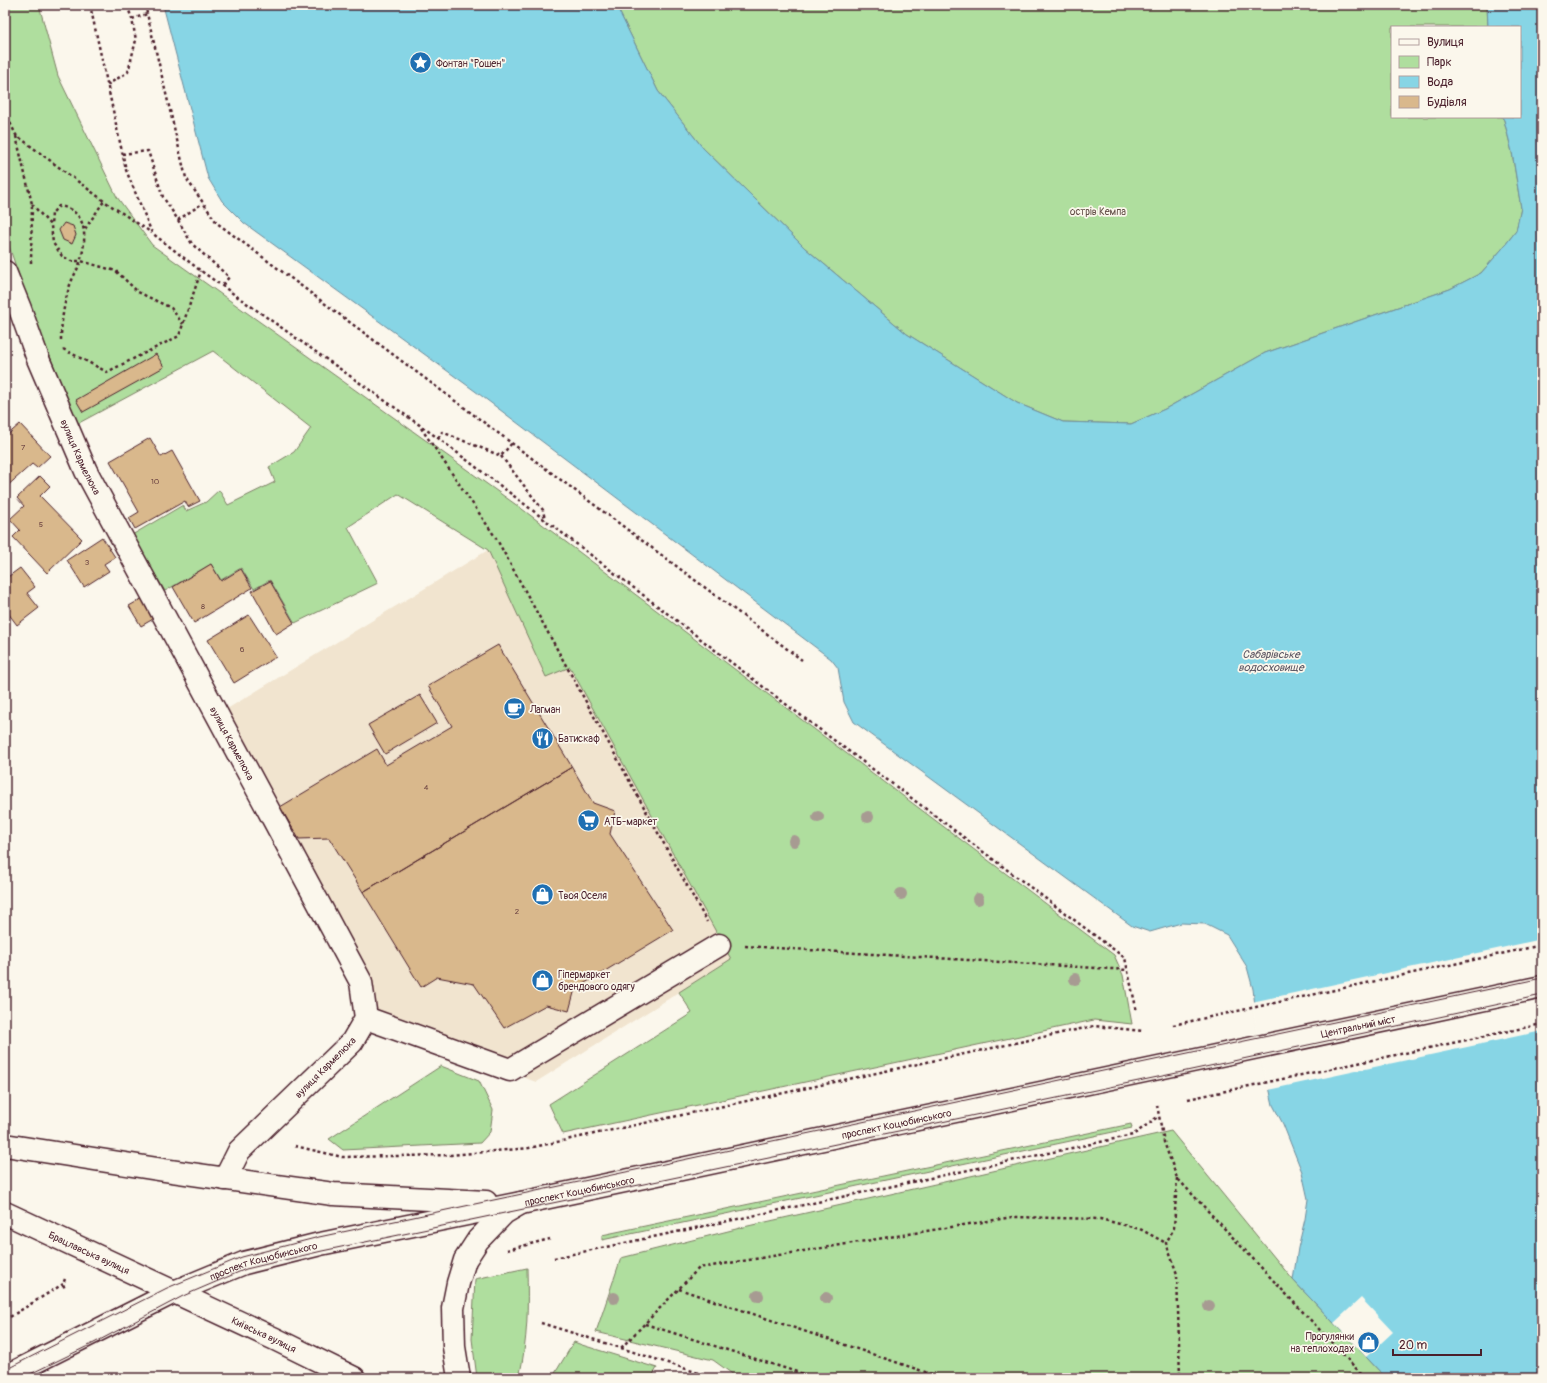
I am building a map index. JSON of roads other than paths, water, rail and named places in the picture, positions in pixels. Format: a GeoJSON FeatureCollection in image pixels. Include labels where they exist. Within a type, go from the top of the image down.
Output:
{"type":"FeatureCollection","features":[{"type":"Feature","properties":{"kind":"street","name":"вулиця Кармелюка"},"geometry":{"type":"LineString","coordinates":[[7,286],[20,309],[38,360],[86,471],[361,982],[366,1018],[352,1042],[239,1151],[225,1179]]}},
{"type":"Feature","properties":{"kind":"street"},"geometry":{"type":"LineString","coordinates":[[366,1018],[510,1070],[720,945]]}},
{"type":"Feature","properties":{"kind":"street","name":"Центральний міст"},"geometry":{"type":"LineString","coordinates":[[1175,1065],[1542,987]]}},
{"type":"Feature","properties":{"kind":"street","name":"проспект Коцюбинського"},"geometry":{"type":"LineString","coordinates":[[5,1377],[174,1292],[244,1263],[320,1244],[1175,1065]]}},
{"type":"Feature","properties":{"kind":"street"},"geometry":{"type":"LineString","coordinates":[[5,1145],[333,1194],[521,1203]]}},
{"type":"Feature","properties":{"kind":"street"},"geometry":{"type":"LineString","coordinates":[[459,1378],[454,1347],[453,1308],[458,1283],[465,1260],[478,1240],[504,1213],[521,1203]]}},
{"type":"Feature","properties":{"kind":"street","name":"Брацлавська вулиця"},"geometry":{"type":"LineString","coordinates":[[5,1213],[174,1292]]}},
{"type":"Feature","properties":{"kind":"street","name":"Київська вулиця"},"geometry":{"type":"LineString","coordinates":[[174,1292],[354,1378]]}},
{"type":"Feature","properties":{"kind":"water","name":"Сабарівське водосховище"},"geometry":{"type":"Polygon","coordinates":[[[163,5],[616,5],[658,91],[703,148],[805,248],[907,334],[1017,403],[1063,422],[1131,424],[1165,409],[1265,353],[1450,289],[1481,273],[1516,231],[1521,208],[1512,152],[1503,118],[1521,118],[1521,26],[1488,26],[1487,5],[1542,5],[1542,1378],[1386,1378],[1293,1280],[1308,1199],[1302,1172],[1283,1124],[1273,1105],[1260,1046],[1253,989],[1247,967],[1227,935],[1205,924],[1181,923],[1150,932],[1132,926],[854,722],[844,702],[838,668],[831,659],[475,391],[244,223],[222,201],[208,178],[163,5]]]}},
{"type":"Feature","properties":{"kind":"tram line"},"geometry":{"type":"LineString","coordinates":[[5,1370],[167,1288],[242,1257],[319,1237],[1542,978]]}},
{"type":"Feature","properties":{"kind":"tram line"},"geometry":{"type":"LineString","coordinates":[[22,1378],[94,1343],[183,1296],[246,1269],[322,1251],[1177,1073],[1542,995]]}},
{"type":"Feature","properties":{"kind":"place","name":"Фонтан \"Рошен\""},"geometry":{"type":"Point","coordinates":[421,63]}},
{"type":"Feature","properties":{"kind":"place","name":"Лагман"},"geometry":{"type":"Point","coordinates":[515,709]}},
{"type":"Feature","properties":{"kind":"place","name":"Батискаф"},"geometry":{"type":"Point","coordinates":[543,738]}},
{"type":"Feature","properties":{"kind":"place","name":"АТБ-маркет"},"geometry":{"type":"Point","coordinates":[588,821]}},
{"type":"Feature","properties":{"kind":"place","name":"Твоя Оселя"},"geometry":{"type":"Point","coordinates":[543,895]}},
{"type":"Feature","properties":{"kind":"place","name":"Гіпермаркет брендового одягу"},"geometry":{"type":"Point","coordinates":[542,980]}},
{"type":"Feature","properties":{"kind":"place","name":"Прогулянки на теплоходах"},"geometry":{"type":"Point","coordinates":[1369,1342]}},
{"type":"Feature","properties":{"kind":"park label","name":"острів Кемпа"},"geometry":{"type":"Point","coordinates":[1098,211]}}]}
